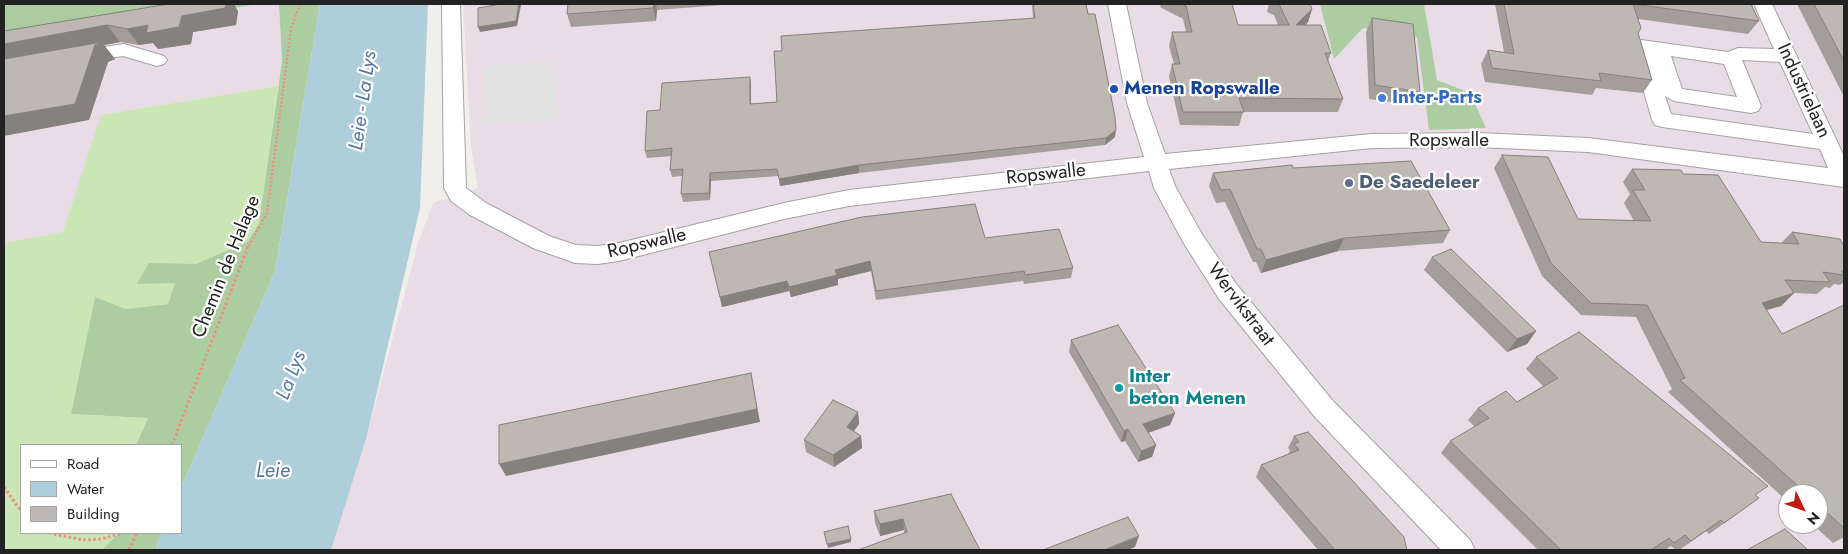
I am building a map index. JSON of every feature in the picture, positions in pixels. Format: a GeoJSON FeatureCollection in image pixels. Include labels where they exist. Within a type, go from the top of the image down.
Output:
{"type":"FeatureCollection","features":[{"type":"Feature","properties":{"kind":"street","name":"Ropswalle"},"geometry":{"type":"LineString","coordinates":[[451,4],[455,188],[459,195],[478,209],[541,242],[575,254],[598,255],[619,252],[784,210],[849,198],[1158,164],[1266,150],[1372,141],[1478,140],[1588,145],[1844,178]]}},
{"type":"Feature","properties":{"kind":"street","name":"Wervikstraat"},"geometry":{"type":"LineString","coordinates":[[1117,4],[1137,103],[1165,188],[1195,242],[1228,292],[1324,409],[1460,550]]}},
{"type":"Feature","properties":{"kind":"street","name":"Industrielaan"},"geometry":{"type":"LineString","coordinates":[[1763,4],[1844,178]]}},
{"type":"Feature","properties":{"kind":"street"},"geometry":{"type":"LineString","coordinates":[[1788,56],[1738,54],[1732,58],[1641,46],[1662,120],[1827,144]]}},
{"type":"Feature","properties":{"kind":"street"},"geometry":{"type":"LineString","coordinates":[[1659,49],[1674,94],[1751,106],[1732,58]]}},
{"type":"Feature","properties":{"kind":"street"},"geometry":{"type":"LineString","coordinates":[[62,60],[124,50],[158,60]]}},
{"type":"Feature","properties":{"kind":"path","name":"Chemin de Halage"},"geometry":{"type":"LineString","coordinates":[[172,444],[244,256],[256,230],[267,213],[286,62],[292,29],[300,4]]}},
{"type":"Feature","properties":{"kind":"path"},"geometry":{"type":"LineString","coordinates":[[4,487],[20,510]]}},
{"type":"Feature","properties":{"kind":"path"},"geometry":{"type":"LineString","coordinates":[[55,534],[83,540],[101,539],[119,534]]}},
{"type":"Feature","properties":{"kind":"path"},"geometry":{"type":"LineString","coordinates":[[129,550],[137,534]]}},
{"type":"Feature","properties":{"kind":"shaded area"},"geometry":{"type":"Polygon","coordinates":[[[258,4],[279,4],[282,61],[278,86],[102,115],[63,233],[4,243],[4,46],[258,4]]]}},
{"type":"Feature","properties":{"kind":"shaded area"},"geometry":{"type":"Polygon","coordinates":[[[463,4],[1844,4],[1844,550],[331,550],[366,439],[418,243],[433,203],[478,188],[471,146],[463,4]]]}},
{"type":"Feature","properties":{"kind":"shaded area"},"geometry":{"type":"Polygon","coordinates":[[[551,61],[558,120],[482,126],[483,66],[551,61]]]}},
{"type":"Feature","properties":{"kind":"green space"},"geometry":{"type":"Polygon","coordinates":[[[4,4],[258,4],[4,46],[4,4]]]}},
{"type":"Feature","properties":{"kind":"green space"},"geometry":{"type":"Polygon","coordinates":[[[279,4],[320,4],[275,271],[182,486],[182,444],[136,444],[148,418],[71,414],[95,297],[126,309],[168,304],[175,283],[137,284],[149,263],[196,264],[248,241],[259,223],[282,61],[279,4]]]}},
{"type":"Feature","properties":{"kind":"green space"},"geometry":{"type":"Polygon","coordinates":[[[1320,4],[1424,4],[1437,80],[1470,93],[1486,128],[1429,130],[1417,37],[1363,28],[1334,59],[1320,4]]]}},
{"type":"Feature","properties":{"kind":"green space"},"geometry":{"type":"Polygon","coordinates":[[[278,86],[259,223],[248,241],[196,264],[149,264],[175,283],[168,304],[126,309],[95,297],[71,414],[148,418],[136,444],[20,444],[20,534],[118,534],[102,550],[4,550],[4,243],[63,232],[101,115],[278,86]]]}},
{"type":"Feature","properties":{"kind":"green space"},"geometry":{"type":"Polygon","coordinates":[[[118,534],[162,534],[155,550],[102,550],[118,534]]]}},
{"type":"Feature","properties":{"kind":"water","name":"Leie"},"geometry":{"type":"Polygon","coordinates":[[[320,4],[428,4],[420,208],[366,439],[331,550],[155,550],[162,534],[182,534],[182,486],[275,271],[320,4]]]}},
{"type":"Feature","properties":{"kind":"building"},"geometry":{"type":"Polygon","coordinates":[[[169,4],[226,4],[225,8],[182,16],[179,27],[146,33],[148,25],[127,29],[107,25],[4,44],[4,31],[169,4]]]}},
{"type":"Feature","properties":{"kind":"building"},"geometry":{"type":"Polygon","coordinates":[[[501,4],[519,4],[516,21],[478,27],[478,8],[501,4]]]}},
{"type":"Feature","properties":{"kind":"building"},"geometry":{"type":"Polygon","coordinates":[[[568,4],[654,4],[653,8],[567,14],[568,4]]]}},
{"type":"Feature","properties":{"kind":"building"},"geometry":{"type":"Polygon","coordinates":[[[1033,4],[1086,4],[1088,14],[1095,14],[1115,117],[1116,130],[1106,138],[859,165],[779,179],[777,169],[710,173],[709,193],[681,194],[683,169],[670,170],[672,148],[645,151],[647,111],[660,110],[662,83],[750,77],[750,104],[777,102],[774,51],[782,51],[781,36],[1035,18],[1033,4]]]}},
{"type":"Feature","properties":{"kind":"building"},"geometry":{"type":"Polygon","coordinates":[[[1182,4],[1232,4],[1238,25],[1289,25],[1279,4],[1310,4],[1312,9],[1296,25],[1321,25],[1331,53],[1325,53],[1343,99],[1239,98],[1244,112],[1183,112],[1172,64],[1180,64],[1172,32],[1192,32],[1186,6],[1182,4]]]}},
{"type":"Feature","properties":{"kind":"building"},"geometry":{"type":"Polygon","coordinates":[[[1504,4],[1633,4],[1641,28],[1638,33],[1652,80],[1599,73],[1601,81],[1492,68],[1488,50],[1514,54],[1504,4]]]}},
{"type":"Feature","properties":{"kind":"building"},"geometry":{"type":"Polygon","coordinates":[[[1633,4],[1751,4],[1759,21],[1633,4]]]}},
{"type":"Feature","properties":{"kind":"building"},"geometry":{"type":"Polygon","coordinates":[[[1814,4],[1844,4],[1844,61],[1814,4]]]}},
{"type":"Feature","properties":{"kind":"building"},"geometry":{"type":"Polygon","coordinates":[[[1372,18],[1413,24],[1420,92],[1375,85],[1372,18]]]}},
{"type":"Feature","properties":{"kind":"building"},"geometry":{"type":"Polygon","coordinates":[[[102,42],[95,45],[75,104],[4,116],[4,59],[102,42]]]}},
{"type":"Feature","properties":{"kind":"building"},"geometry":{"type":"Polygon","coordinates":[[[1502,155],[1548,157],[1578,219],[1651,221],[1633,190],[1645,190],[1632,169],[1681,170],[1683,174],[1718,175],[1761,242],[1799,244],[1792,232],[1840,239],[1844,246],[1844,271],[1842,271],[1844,275],[1823,272],[1830,282],[1785,280],[1794,293],[1762,303],[1782,334],[1844,305],[1844,528],[1828,513],[1828,484],[1796,484],[1680,380],[1685,378],[1647,305],[1591,303],[1551,263],[1502,155]]]}},
{"type":"Feature","properties":{"kind":"building"},"geometry":{"type":"Polygon","coordinates":[[[1411,161],[1450,230],[1344,238],[1266,260],[1261,249],[1257,249],[1230,189],[1221,190],[1213,173],[1292,165],[1293,168],[1411,161]]]}},
{"type":"Feature","properties":{"kind":"building"},"geometry":{"type":"Polygon","coordinates":[[[975,204],[985,238],[1059,229],[1073,268],[1025,275],[1024,271],[876,291],[870,261],[835,270],[837,275],[789,287],[787,281],[720,297],[709,252],[862,217],[975,204]]]}},
{"type":"Feature","properties":{"kind":"building"},"geometry":{"type":"Polygon","coordinates":[[[1451,249],[1536,331],[1517,339],[1432,257],[1451,249]]]}},
{"type":"Feature","properties":{"kind":"building","name":"Inter beton Menen"},"geometry":{"type":"Polygon","coordinates":[[[1118,325],[1175,413],[1143,424],[1156,445],[1141,451],[1128,429],[1124,431],[1071,340],[1118,325]]]}},
{"type":"Feature","properties":{"kind":"building"},"geometry":{"type":"Polygon","coordinates":[[[1579,332],[1768,486],[1755,495],[1759,498],[1724,523],[1721,520],[1691,541],[1685,535],[1674,543],[1669,538],[1651,550],[1561,550],[1450,441],[1489,418],[1478,408],[1506,391],[1517,402],[1558,378],[1536,357],[1579,332]]]}},
{"type":"Feature","properties":{"kind":"building"},"geometry":{"type":"Polygon","coordinates":[[[751,373],[757,409],[499,464],[499,425],[751,373]]]}},
{"type":"Feature","properties":{"kind":"building"},"geometry":{"type":"Polygon","coordinates":[[[833,400],[858,412],[847,427],[861,436],[833,455],[804,440],[833,400]]]}},
{"type":"Feature","properties":{"kind":"building"},"geometry":{"type":"Polygon","coordinates":[[[1308,432],[1404,537],[1407,550],[1335,550],[1261,465],[1299,450],[1294,444],[1299,442],[1294,436],[1308,432]]]}},
{"type":"Feature","properties":{"kind":"building"},"geometry":{"type":"Polygon","coordinates":[[[951,494],[980,550],[858,550],[907,532],[903,519],[880,524],[874,511],[951,494]]]}},
{"type":"Feature","properties":{"kind":"building"},"geometry":{"type":"Polygon","coordinates":[[[1128,517],[1139,536],[1104,550],[1043,550],[1128,517]]]}},
{"type":"Feature","properties":{"kind":"building"},"geometry":{"type":"Polygon","coordinates":[[[848,526],[851,539],[827,544],[824,532],[848,526]]]}},
{"type":"Feature","properties":{"kind":"building"},"geometry":{"type":"Polygon","coordinates":[[[1778,533],[1790,534],[1808,550],[1747,550],[1778,533]]]}},
{"type":"Feature","properties":{"kind":"place","name":"Menen Ropswalle"},"geometry":{"type":"Point","coordinates":[1114,89]}},
{"type":"Feature","properties":{"kind":"place","name":"Inter-Parts"},"geometry":{"type":"Point","coordinates":[1382,98]}},
{"type":"Feature","properties":{"kind":"place","name":"De Saedeleer"},"geometry":{"type":"Point","coordinates":[1349,183]}},
{"type":"Feature","properties":{"kind":"place","name":"Inter beton Menen"},"geometry":{"type":"Point","coordinates":[1119,388]}},
{"type":"Feature","properties":{"kind":"water label","name":"Leie - La Lys"},"geometry":{"type":"Point","coordinates":[364,101]}},
{"type":"Feature","properties":{"kind":"water label","name":"La Lys"},"geometry":{"type":"Point","coordinates":[292,376]}}]}
